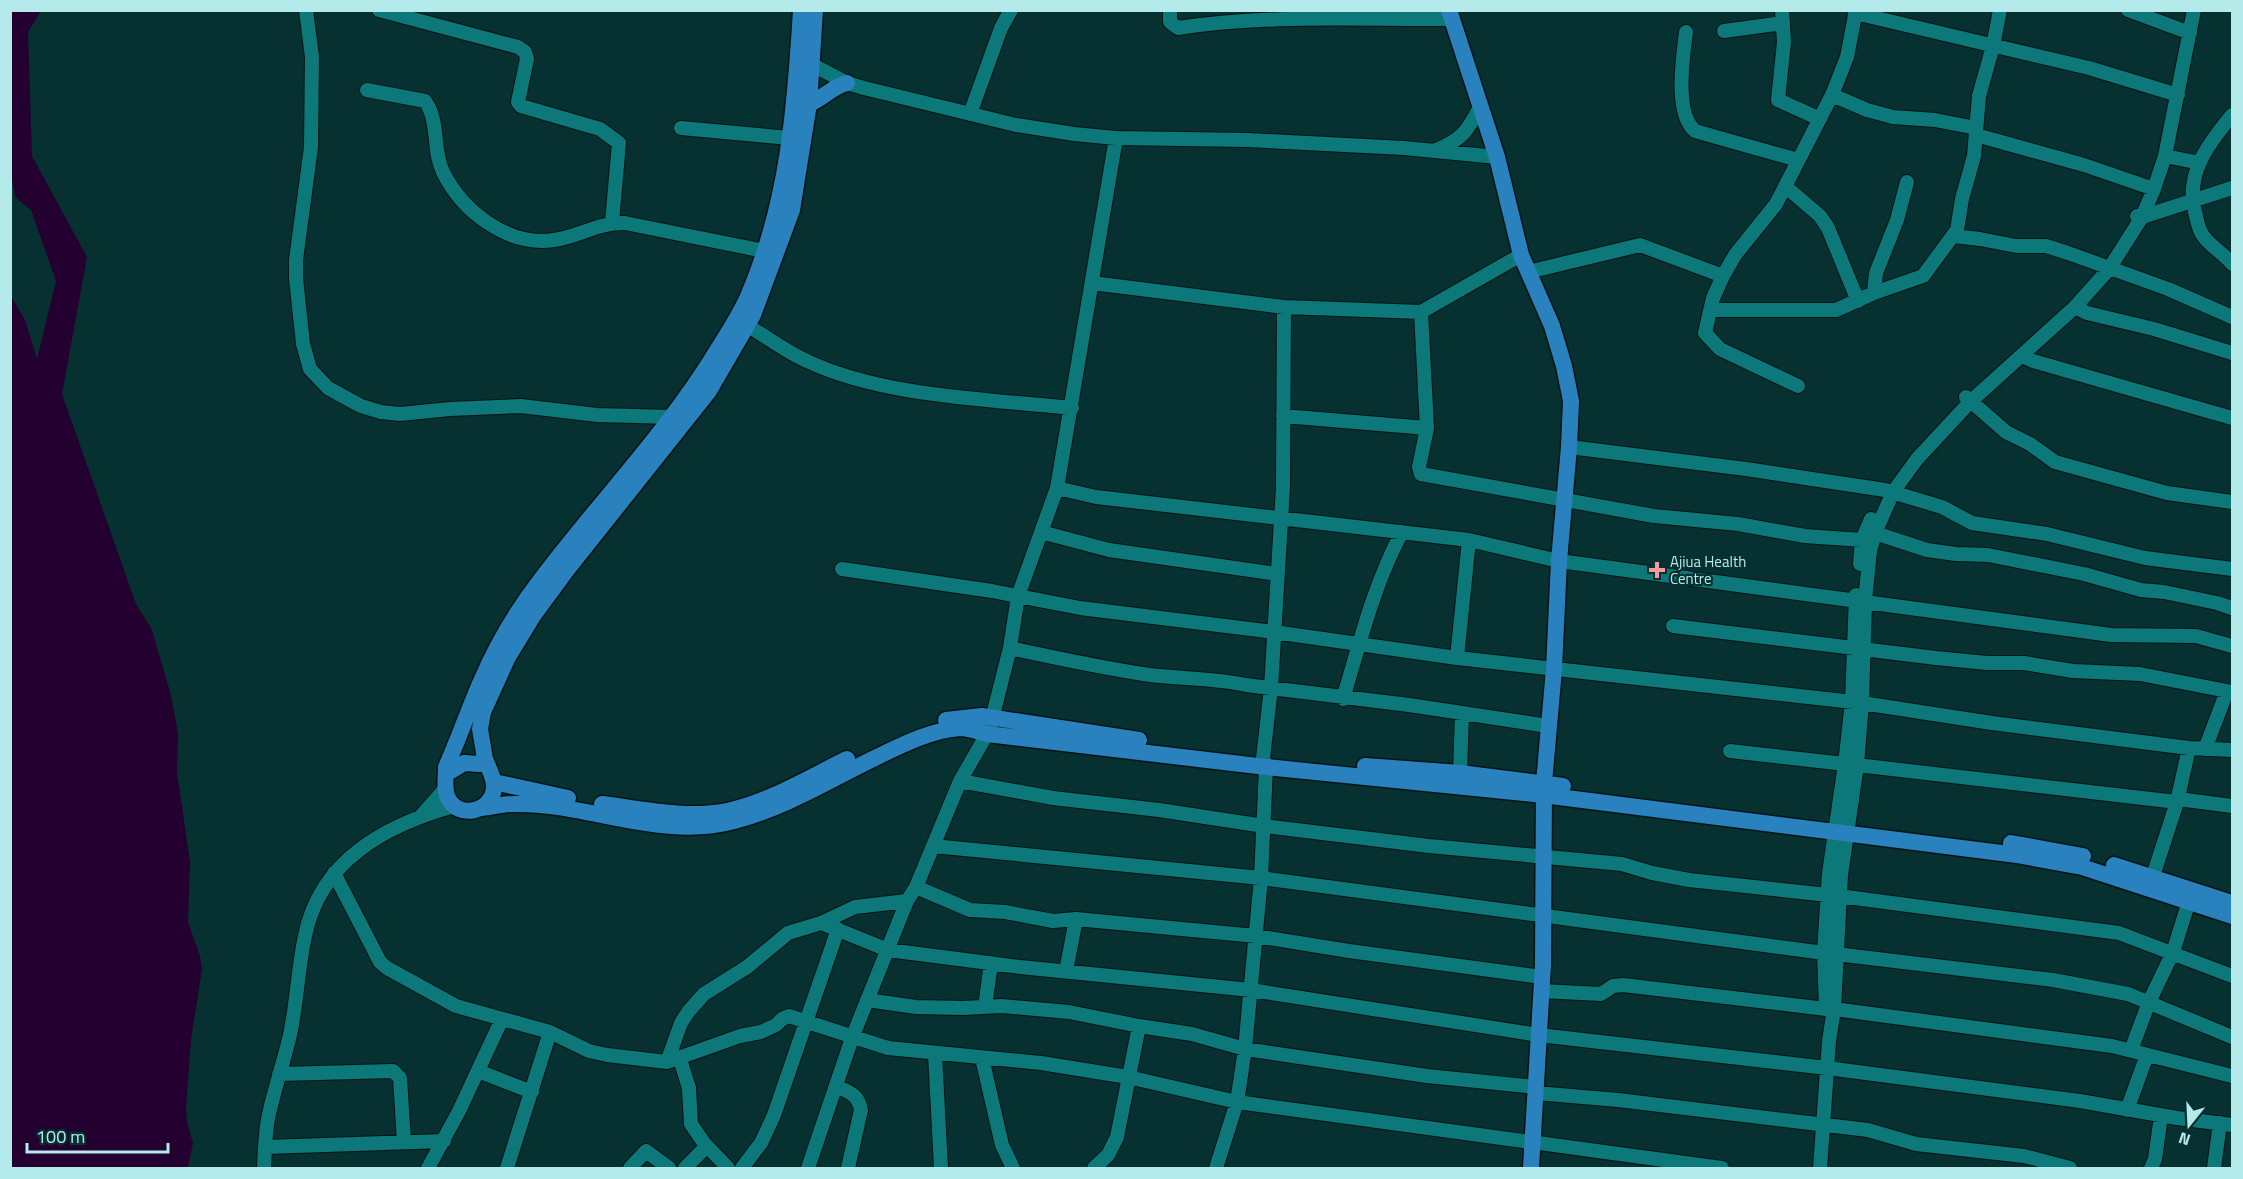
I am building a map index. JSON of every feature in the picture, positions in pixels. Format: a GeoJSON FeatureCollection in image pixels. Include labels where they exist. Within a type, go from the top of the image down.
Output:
{"type":"FeatureCollection","features":[{"type":"Feature","properties":{"kind":"main road"},"geometry":{"type":"LineString","coordinates":[[801,10],[790,138],[779,206],[749,295],[699,380],[520,609],[482,677],[446,767],[445,789],[454,806],[468,811],[513,804],[547,806],[657,824],[693,826],[730,822],[765,813],[924,736],[962,728],[990,726],[1265,763],[1543,789],[1842,827],[2049,849],[2152,876],[2232,903]]}},
{"type":"Feature","properties":{"kind":"main road"},"geometry":{"type":"LineString","coordinates":[[482,808],[492,797],[494,782],[485,759],[480,729],[483,712],[508,657],[533,616],[566,571],[709,391],[748,326],[765,288],[792,210],[809,104],[815,10]]}},
{"type":"Feature","properties":{"kind":"main road"},"geometry":{"type":"LineString","coordinates":[[1450,15],[1497,157],[1521,255],[1552,326],[1564,366],[1571,401],[1559,561],[1554,669],[1543,789],[1542,984],[1531,1168]]}},
{"type":"Feature","properties":{"kind":"main road"},"geometry":{"type":"LineString","coordinates":[[809,104],[819,100],[830,89],[847,83]]}},
{"type":"Feature","properties":{"kind":"main road"},"geometry":{"type":"LineString","coordinates":[[494,782],[549,795],[659,811],[692,813],[726,811],[759,801],[904,732],[932,723],[982,716],[990,726]]}},
{"type":"Feature","properties":{"kind":"main road"},"geometry":{"type":"LineString","coordinates":[[446,767],[451,771],[464,763],[480,765],[485,759]]}},
{"type":"Feature","properties":{"kind":"main road"},"geometry":{"type":"LineString","coordinates":[[1265,763],[1460,773],[1543,789]]}},
{"type":"Feature","properties":{"kind":"main road"},"geometry":{"type":"LineString","coordinates":[[1842,827],[2082,867],[2232,916]]}},
{"type":"Feature","properties":{"kind":"street"},"geometry":{"type":"LineString","coordinates":[[306,10],[312,57],[311,147],[296,260],[296,278],[303,344],[310,369],[328,388],[361,406],[381,412],[400,414],[521,406],[597,415],[672,417]]}},
{"type":"Feature","properties":{"kind":"street"},"geometry":{"type":"LineString","coordinates":[[379,10],[518,47],[525,52],[527,59],[518,102],[521,106],[600,129],[619,143],[612,222]]}},
{"type":"Feature","properties":{"kind":"street"},"geometry":{"type":"LineString","coordinates":[[970,114],[1001,28],[1011,10]]}},
{"type":"Feature","properties":{"kind":"street"},"geometry":{"type":"LineString","coordinates":[[1170,10],[1170,22],[1178,28],[1204,23],[1245,20],[1450,15]]}},
{"type":"Feature","properties":{"kind":"street"},"geometry":{"type":"LineString","coordinates":[[1710,310],[1836,310],[1874,293],[1923,276],[1937,254],[1957,230],[1962,199],[1974,156],[1979,96],[1994,46],[2000,10]]}},
{"type":"Feature","properties":{"kind":"street"},"geometry":{"type":"LineString","coordinates":[[2128,10],[2187,33]]}},
{"type":"Feature","properties":{"kind":"street"},"geometry":{"type":"LineString","coordinates":[[2187,10],[2187,33]]}},
{"type":"Feature","properties":{"kind":"street"},"geometry":{"type":"LineString","coordinates":[[1967,399],[2022,356],[2076,307],[2138,217],[2164,156],[2187,33],[2194,10]]}},
{"type":"Feature","properties":{"kind":"street"},"geometry":{"type":"LineString","coordinates":[[1798,386],[1720,349],[1705,333],[1710,310],[1723,276],[1735,255],[1768,216],[1832,96],[1847,57],[1855,12],[2089,68],[2175,94]]}},
{"type":"Feature","properties":{"kind":"street"},"geometry":{"type":"LineString","coordinates":[[1724,31],[1783,17],[1784,42],[1778,100],[1820,119]]}},
{"type":"Feature","properties":{"kind":"street"},"geometry":{"type":"LineString","coordinates":[[1686,32],[1682,86],[1690,127],[1695,131],[1798,160]]}},
{"type":"Feature","properties":{"kind":"street"},"geometry":{"type":"LineString","coordinates":[[811,64],[847,83],[1016,125],[1116,138],[1248,140],[1497,157]]}},
{"type":"Feature","properties":{"kind":"street"},"geometry":{"type":"LineString","coordinates":[[367,90],[425,101],[433,117],[441,169],[453,189],[495,229],[540,242],[556,240],[612,222],[764,251]]}},
{"type":"Feature","properties":{"kind":"street"},"geometry":{"type":"LineString","coordinates":[[2151,188],[2175,94]]}},
{"type":"Feature","properties":{"kind":"street"},"geometry":{"type":"LineString","coordinates":[[1832,96],[1867,110],[1893,117],[1935,120],[2084,165],[2151,188]]}},
{"type":"Feature","properties":{"kind":"street"},"geometry":{"type":"LineString","coordinates":[[1434,151],[1453,143],[1462,136],[1480,107]]}},
{"type":"Feature","properties":{"kind":"street"},"geometry":{"type":"LineString","coordinates":[[2232,115],[2214,136],[2200,163],[2192,188],[2201,233],[2232,264]]}},
{"type":"Feature","properties":{"kind":"street"},"geometry":{"type":"LineString","coordinates":[[681,128],[790,138]]}},
{"type":"Feature","properties":{"kind":"street"},"geometry":{"type":"LineString","coordinates":[[808,1168],[852,1038],[907,902],[916,887],[960,781],[990,726],[1010,648],[1018,596],[1057,488],[1116,138]]}},
{"type":"Feature","properties":{"kind":"street"},"geometry":{"type":"LineString","coordinates":[[2164,156],[2200,163]]}},
{"type":"Feature","properties":{"kind":"street"},"geometry":{"type":"LineString","coordinates":[[1874,293],[1876,273],[1897,220],[1907,182]]}},
{"type":"Feature","properties":{"kind":"street"},"geometry":{"type":"LineString","coordinates":[[1785,186],[1820,216],[1828,228],[1858,301]]}},
{"type":"Feature","properties":{"kind":"street"},"geometry":{"type":"LineString","coordinates":[[2138,217],[2232,188]]}},
{"type":"Feature","properties":{"kind":"street"},"geometry":{"type":"LineString","coordinates":[[1953,236],[2016,246],[2046,246],[2177,292],[2232,316]]}},
{"type":"Feature","properties":{"kind":"street"},"geometry":{"type":"LineString","coordinates":[[1528,272],[1640,245],[1723,276]]}},
{"type":"Feature","properties":{"kind":"street"},"geometry":{"type":"LineString","coordinates":[[1092,283],[1284,307],[1421,312],[1521,255]]}},
{"type":"Feature","properties":{"kind":"street"},"geometry":{"type":"LineString","coordinates":[[1820,1168],[1829,1041],[1830,954],[1834,896],[1851,764],[1857,702],[1860,600],[1869,537],[1889,491],[1967,399],[2105,267]]}},
{"type":"Feature","properties":{"kind":"street"},"geometry":{"type":"LineString","coordinates":[[1216,1168],[1237,1102],[1245,1049],[1261,878],[1265,763],[1272,688],[1281,517],[1284,307]]}},
{"type":"Feature","properties":{"kind":"street"},"geometry":{"type":"LineString","coordinates":[[2076,307],[2087,313],[2154,329],[2232,353]]}},
{"type":"Feature","properties":{"kind":"street"},"geometry":{"type":"LineString","coordinates":[[1421,312],[1427,428],[1419,467],[1421,474],[1654,516],[1738,524],[1805,536],[1869,537],[1927,550],[1988,555],[2084,574],[2141,590],[2164,592],[2232,608]]}},
{"type":"Feature","properties":{"kind":"street"},"geometry":{"type":"LineString","coordinates":[[748,326],[807,361],[870,383],[916,392],[1072,408]]}},
{"type":"Feature","properties":{"kind":"street"},"geometry":{"type":"LineString","coordinates":[[2022,356],[2232,418]]}},
{"type":"Feature","properties":{"kind":"street"},"geometry":{"type":"LineString","coordinates":[[1967,399],[2007,432],[2030,444],[2055,462],[2167,493],[2232,502]]}},
{"type":"Feature","properties":{"kind":"street"},"geometry":{"type":"LineString","coordinates":[[1283,416],[1427,428]]}},
{"type":"Feature","properties":{"kind":"street"},"geometry":{"type":"LineString","coordinates":[[1569,447],[1746,469],[1889,491],[1942,507],[1972,523],[2047,534],[2145,558],[2232,569]]}},
{"type":"Feature","properties":{"kind":"street"},"geometry":{"type":"LineString","coordinates":[[1057,488],[1096,497],[1469,540],[1559,561],[2111,634],[2196,636],[2232,646]]}},
{"type":"Feature","properties":{"kind":"street"},"geometry":{"type":"LineString","coordinates":[[1041,532],[1109,550],[1277,574]]}},
{"type":"Feature","properties":{"kind":"street"},"geometry":{"type":"LineString","coordinates":[[1343,699],[1373,596],[1388,558],[1402,532]]}},
{"type":"Feature","properties":{"kind":"street"},"geometry":{"type":"LineString","coordinates":[[1457,658],[1469,540]]}},
{"type":"Feature","properties":{"kind":"street"},"geometry":{"type":"LineString","coordinates":[[842,568],[1080,608],[1360,643],[1457,658],[1857,702],[1992,723],[2189,748],[2232,750]]}},
{"type":"Feature","properties":{"kind":"street"},"geometry":{"type":"LineString","coordinates":[[1673,626],[1987,663],[2024,663],[2073,671],[2140,674],[2230,692],[2205,749]]}},
{"type":"Feature","properties":{"kind":"street"},"geometry":{"type":"LineString","coordinates":[[1010,648],[1079,663],[1149,674],[1226,681],[1548,726]]}},
{"type":"Feature","properties":{"kind":"street"},"geometry":{"type":"LineString","coordinates":[[1460,773],[1462,714]]}},
{"type":"Feature","properties":{"kind":"street"},"geometry":{"type":"LineString","coordinates":[[2152,876],[2177,800],[2189,748]]}},
{"type":"Feature","properties":{"kind":"street"},"geometry":{"type":"LineString","coordinates":[[1730,751],[2232,806]]}},
{"type":"Feature","properties":{"kind":"street"},"geometry":{"type":"LineString","coordinates":[[960,781],[1053,798],[1159,810],[1264,826],[1429,846],[1622,864],[1689,880],[1834,896],[2120,933],[2232,976]]}},
{"type":"Feature","properties":{"kind":"street"},"geometry":{"type":"LineString","coordinates":[[422,815],[445,789]]}},
{"type":"Feature","properties":{"kind":"street"},"geometry":{"type":"LineString","coordinates":[[264,1168],[268,1117],[290,1035],[305,934],[311,914],[334,873],[344,861],[372,840],[422,815],[454,806]]}},
{"type":"Feature","properties":{"kind":"street"},"geometry":{"type":"LineString","coordinates":[[933,846],[1261,878],[1830,954],[2053,980],[2128,994],[2232,1037]]}},
{"type":"Feature","properties":{"kind":"street"},"geometry":{"type":"LineString","coordinates":[[334,873],[380,962],[397,974],[456,1006],[550,1032],[596,1053],[674,1060],[761,1032],[776,1025],[786,1016],[888,1048],[1041,1063],[1128,1077],[1237,1102],[1722,1168]]}},
{"type":"Feature","properties":{"kind":"street"},"geometry":{"type":"LineString","coordinates":[[916,887],[970,910],[1005,912],[1053,921],[1076,919],[1256,936],[1601,994],[1613,987],[1623,985],[1830,1009],[2131,1050],[2232,1076]]}},
{"type":"Feature","properties":{"kind":"street"},"geometry":{"type":"LineString","coordinates":[[2131,1050],[2149,1002],[2173,952],[2188,901]]}},
{"type":"Feature","properties":{"kind":"street"},"geometry":{"type":"LineString","coordinates":[[728,1168],[707,1146],[691,1124],[689,1088],[674,1060],[681,1023],[688,1012],[704,993],[747,967],[788,933],[821,923],[855,907],[907,902]]}},
{"type":"Feature","properties":{"kind":"street"},"geometry":{"type":"LineString","coordinates":[[1066,971],[1076,919]]}},
{"type":"Feature","properties":{"kind":"street"},"geometry":{"type":"LineString","coordinates":[[821,923],[888,950],[1251,990],[1539,1035],[1827,1068],[2080,1101],[2160,1116],[2226,1124],[2214,1168]]}},
{"type":"Feature","properties":{"kind":"street"},"geometry":{"type":"LineString","coordinates":[[742,1168],[761,1143],[774,1115],[838,929]]}},
{"type":"Feature","properties":{"kind":"street"},"geometry":{"type":"LineString","coordinates":[[985,1007],[991,963]]}},
{"type":"Feature","properties":{"kind":"street"},"geometry":{"type":"LineString","coordinates":[[867,1000],[916,1007],[1002,1006],[1070,1012],[1192,1034],[1245,1049],[1427,1076],[1868,1130],[1916,1144],[2024,1156],[2070,1168]]}},
{"type":"Feature","properties":{"kind":"street"},"geometry":{"type":"LineString","coordinates":[[428,1168],[444,1141],[502,1019]]}},
{"type":"Feature","properties":{"kind":"street"},"geometry":{"type":"LineString","coordinates":[[1096,1168],[1108,1155],[1116,1137],[1139,1026]]}},
{"type":"Feature","properties":{"kind":"street"},"geometry":{"type":"LineString","coordinates":[[507,1168],[550,1032]]}},
{"type":"Feature","properties":{"kind":"street"},"geometry":{"type":"LineString","coordinates":[[934,1053],[941,1168]]}},
{"type":"Feature","properties":{"kind":"street"},"geometry":{"type":"LineString","coordinates":[[2127,1110],[2147,1055]]}},
{"type":"Feature","properties":{"kind":"street"},"geometry":{"type":"LineString","coordinates":[[982,1058],[1002,1145],[1013,1168]]}},
{"type":"Feature","properties":{"kind":"street"},"geometry":{"type":"LineString","coordinates":[[279,1074],[393,1071],[400,1078],[404,1142]]}},
{"type":"Feature","properties":{"kind":"street"},"geometry":{"type":"LineString","coordinates":[[478,1071],[532,1092]]}},
{"type":"Feature","properties":{"kind":"street"},"geometry":{"type":"LineString","coordinates":[[836,1086],[856,1096],[860,1101],[861,1110],[848,1168]]}},
{"type":"Feature","properties":{"kind":"street"},"geometry":{"type":"LineString","coordinates":[[2151,1168],[2155,1159],[2160,1116]]}},
{"type":"Feature","properties":{"kind":"street"},"geometry":{"type":"LineString","coordinates":[[266,1148],[444,1141]]}},
{"type":"Feature","properties":{"kind":"street"},"geometry":{"type":"LineString","coordinates":[[685,1168],[707,1146]]}},
{"type":"Feature","properties":{"kind":"street"},"geometry":{"type":"LineString","coordinates":[[630,1168],[646,1150],[669,1168]]}},
{"type":"Feature","properties":{"kind":"shaded area"},"geometry":{"type":"Polygon","coordinates":[[[10,11],[41,11],[28,32],[32,156],[87,257],[62,394],[136,604],[152,630],[171,695],[178,733],[177,772],[190,862],[188,922],[202,969],[191,1040],[186,1108],[193,1143],[188,1168],[11,1168],[11,296],[25,320],[37,359],[56,281],[31,210],[15,197],[10,167],[10,11]]]}},
{"type":"Feature","properties":{"kind":"place","name":"Ajiua Health Centre"},"geometry":{"type":"Point","coordinates":[1657,570]}}]}
